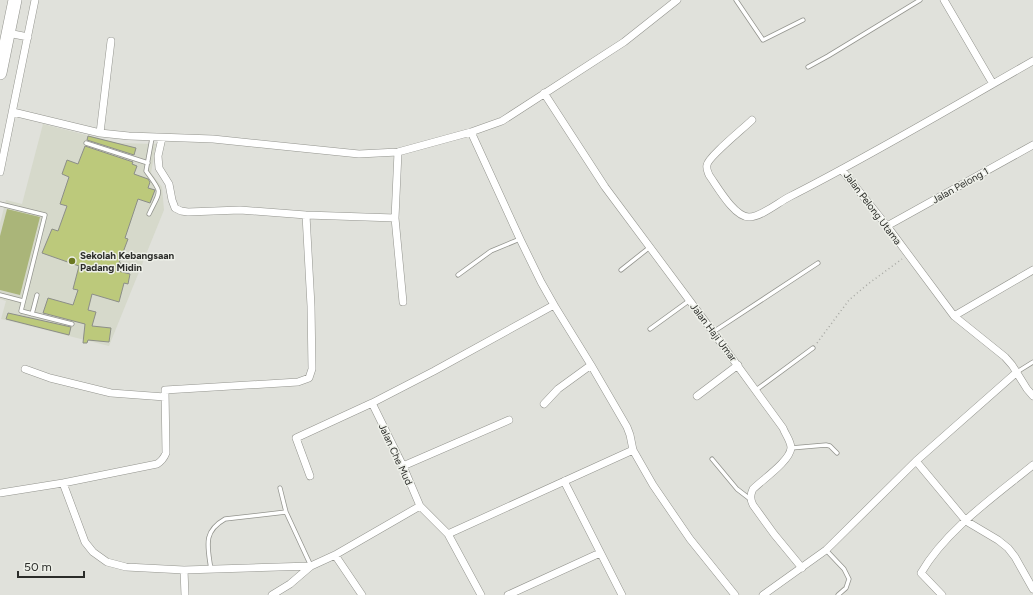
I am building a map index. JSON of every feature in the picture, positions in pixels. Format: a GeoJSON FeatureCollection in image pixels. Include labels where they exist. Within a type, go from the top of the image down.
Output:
{"type":"FeatureCollection","features":[{"type":"Feature","properties":{"kind":"highway"},"geometry":{"type":"LineString","coordinates":[[0,72],[15,0]]}},
{"type":"Feature","properties":{"kind":"street"},"geometry":{"type":"LineString","coordinates":[[0,172],[35,0]]}},
{"type":"Feature","properties":{"kind":"street"},"geometry":{"type":"LineString","coordinates":[[13,112],[100,133],[152,138],[213,139],[359,154],[398,152],[471,132],[502,121],[624,42],[677,0]]}},
{"type":"Feature","properties":{"kind":"street"},"geometry":{"type":"LineString","coordinates":[[944,0],[993,84],[1033,61]]}},
{"type":"Feature","properties":{"kind":"street"},"geometry":{"type":"LineString","coordinates":[[8,33],[28,37]]}},
{"type":"Feature","properties":{"kind":"street"},"geometry":{"type":"LineString","coordinates":[[100,133],[111,42]]}},
{"type":"Feature","properties":{"kind":"street","name":"Jalan Pelong Utama"},"geometry":{"type":"LineString","coordinates":[[993,84],[842,170],[887,226],[954,316],[1005,357],[1033,396]]}},
{"type":"Feature","properties":{"kind":"street","name":"Jalan Haji Umar"},"geometry":{"type":"LineString","coordinates":[[544,93],[605,187],[690,300],[783,428],[791,448]]}},
{"type":"Feature","properties":{"kind":"street"},"geometry":{"type":"LineString","coordinates":[[752,120],[709,160],[707,165],[709,175],[734,210],[740,215],[755,217],[778,203],[842,170]]}},
{"type":"Feature","properties":{"kind":"street"},"geometry":{"type":"LineString","coordinates":[[471,132],[520,239],[554,305],[627,428],[633,450],[670,512],[735,595]]}},
{"type":"Feature","properties":{"kind":"street"},"geometry":{"type":"LineString","coordinates":[[162,138],[158,156],[159,168],[169,184],[172,200],[176,208],[181,211],[240,210],[306,215],[395,218]]}},
{"type":"Feature","properties":{"kind":"street","name":"Jalan Pelong 1"},"geometry":{"type":"LineString","coordinates":[[887,226],[1033,146]]}},
{"type":"Feature","properties":{"kind":"street"},"geometry":{"type":"LineString","coordinates":[[398,152],[395,218],[403,302]]}},
{"type":"Feature","properties":{"kind":"street"},"geometry":{"type":"LineString","coordinates":[[0,493],[63,483],[157,464],[164,458],[166,452],[165,390],[298,382],[309,378],[312,370],[311,306],[306,215]]}},
{"type":"Feature","properties":{"kind":"street"},"geometry":{"type":"LineString","coordinates":[[954,316],[1033,270]]}},
{"type":"Feature","properties":{"kind":"street"},"geometry":{"type":"LineString","coordinates":[[310,476],[296,438],[372,403],[434,371],[554,305]]}},
{"type":"Feature","properties":{"kind":"street"},"geometry":{"type":"LineString","coordinates":[[544,404],[558,389],[591,365]]}},
{"type":"Feature","properties":{"kind":"street"},"geometry":{"type":"LineString","coordinates":[[697,396],[738,365]]}},
{"type":"Feature","properties":{"kind":"street"},"geometry":{"type":"LineString","coordinates":[[25,369],[50,378],[111,393],[165,397]]}},
{"type":"Feature","properties":{"kind":"street"},"geometry":{"type":"LineString","coordinates":[[763,595],[826,550],[916,461],[1017,372]]}},
{"type":"Feature","properties":{"kind":"street","name":"Jalan Che Mud"},"geometry":{"type":"LineString","coordinates":[[372,403],[403,466],[420,506]]}},
{"type":"Feature","properties":{"kind":"street"},"geometry":{"type":"LineString","coordinates":[[403,466],[509,420]]}},
{"type":"Feature","properties":{"kind":"street"},"geometry":{"type":"LineString","coordinates":[[791,448],[788,456],[782,464],[753,489],[750,494],[753,505],[774,534],[802,568]]}},
{"type":"Feature","properties":{"kind":"street"},"geometry":{"type":"LineString","coordinates":[[448,534],[633,450]]}},
{"type":"Feature","properties":{"kind":"street"},"geometry":{"type":"LineString","coordinates":[[916,461],[966,521],[998,540],[1008,548],[1015,557],[1033,589]]}},
{"type":"Feature","properties":{"kind":"street"},"geometry":{"type":"LineString","coordinates":[[942,595],[921,573],[936,551],[966,521],[1033,465]]}},
{"type":"Feature","properties":{"kind":"street"},"geometry":{"type":"LineString","coordinates":[[564,481],[622,595]]}},
{"type":"Feature","properties":{"kind":"street"},"geometry":{"type":"LineString","coordinates":[[63,483],[85,542],[93,552],[107,562],[126,567],[184,570],[311,566]]}},
{"type":"Feature","properties":{"kind":"street"},"geometry":{"type":"LineString","coordinates":[[272,595],[290,584],[311,566],[335,555],[420,506],[448,534],[481,595]]}},
{"type":"Feature","properties":{"kind":"street"},"geometry":{"type":"LineString","coordinates":[[508,595],[600,553]]}},
{"type":"Feature","properties":{"kind":"street"},"geometry":{"type":"LineString","coordinates":[[335,555],[362,595]]}},
{"type":"Feature","properties":{"kind":"street"},"geometry":{"type":"LineString","coordinates":[[184,570],[185,595]]}},
{"type":"Feature","properties":{"kind":"lane"},"geometry":{"type":"LineString","coordinates":[[736,0],[763,40],[803,20]]}},
{"type":"Feature","properties":{"kind":"lane"},"geometry":{"type":"LineString","coordinates":[[808,67],[920,0]]}},
{"type":"Feature","properties":{"kind":"lane"},"geometry":{"type":"LineString","coordinates":[[149,214],[159,193],[159,190],[146,171],[152,138]]}},
{"type":"Feature","properties":{"kind":"lane"},"geometry":{"type":"LineString","coordinates":[[86,143],[148,163]]}},
{"type":"Feature","properties":{"kind":"lane"},"geometry":{"type":"LineString","coordinates":[[0,204],[45,215],[21,311],[72,324]]}},
{"type":"Feature","properties":{"kind":"lane"},"geometry":{"type":"LineString","coordinates":[[458,275],[491,251],[520,239]]}},
{"type":"Feature","properties":{"kind":"lane"},"geometry":{"type":"LineString","coordinates":[[622,270],[650,247]]}},
{"type":"Feature","properties":{"kind":"lane"},"geometry":{"type":"LineString","coordinates":[[713,332],[818,263]]}},
{"type":"Feature","properties":{"kind":"lane"},"geometry":{"type":"LineString","coordinates":[[0,295],[23,301]]}},
{"type":"Feature","properties":{"kind":"lane"},"geometry":{"type":"LineString","coordinates":[[32,314],[37,295]]}},
{"type":"Feature","properties":{"kind":"lane"},"geometry":{"type":"LineString","coordinates":[[650,329],[690,300]]}},
{"type":"Feature","properties":{"kind":"lane"},"geometry":{"type":"LineString","coordinates":[[756,390],[813,348]]}},
{"type":"Feature","properties":{"kind":"lane"},"geometry":{"type":"LineString","coordinates":[[1017,372],[1033,362]]}},
{"type":"Feature","properties":{"kind":"lane"},"geometry":{"type":"LineString","coordinates":[[791,448],[826,445],[830,446],[837,453]]}},
{"type":"Feature","properties":{"kind":"lane"},"geometry":{"type":"LineString","coordinates":[[712,459],[737,489],[751,500]]}},
{"type":"Feature","properties":{"kind":"lane"},"geometry":{"type":"LineString","coordinates":[[280,488],[286,512],[311,566]]}},
{"type":"Feature","properties":{"kind":"lane"},"geometry":{"type":"LineString","coordinates":[[211,570],[208,544],[209,536],[212,528],[218,523],[225,519],[286,512]]}},
{"type":"Feature","properties":{"kind":"lane"},"geometry":{"type":"LineString","coordinates":[[826,550],[844,569],[848,579],[846,588],[838,595]]}},
{"type":"Feature","properties":{"kind":"path"},"geometry":{"type":"LineString","coordinates":[[813,348],[849,300],[908,255]]}},
{"type":"Feature","properties":{"kind":"shaded area","name":"Sekolah Kebangsaan Padang Midin"},"geometry":{"type":"Polygon","coordinates":[[[43,124],[118,143],[156,144],[151,173],[162,187],[164,210],[109,346],[1,319],[6,301],[0,299],[0,223],[6,200],[22,204],[43,124]]]}},
{"type":"Feature","properties":{"kind":"green space"},"geometry":{"type":"Polygon","coordinates":[[[7,209],[40,217],[20,295],[0,290],[0,236],[7,209]]]}},
{"type":"Feature","properties":{"kind":"building"},"geometry":{"type":"Polygon","coordinates":[[[88,136],[136,148],[134,155],[87,140],[88,136]]]}},
{"type":"Feature","properties":{"kind":"building"},"geometry":{"type":"Polygon","coordinates":[[[85,146],[133,162],[132,164],[137,166],[134,174],[148,179],[150,182],[148,188],[155,190],[150,203],[138,199],[125,238],[128,239],[119,263],[121,263],[118,271],[130,274],[128,284],[124,283],[119,302],[92,294],[88,310],[96,312],[92,326],[111,328],[109,342],[88,340],[87,343],[83,343],[85,324],[43,313],[48,298],[73,305],[78,290],[73,289],[79,266],[42,253],[52,229],[58,231],[67,206],[60,204],[69,177],[62,174],[67,160],[78,164],[85,146]]]}},
{"type":"Feature","properties":{"kind":"building"},"geometry":{"type":"Polygon","coordinates":[[[8,313],[71,327],[69,335],[6,319],[8,313]]]}},
{"type":"Feature","properties":{"kind":"place","name":"Sekolah Kebangsaan Padang Midin"},"geometry":{"type":"Point","coordinates":[72,261]}}]}
